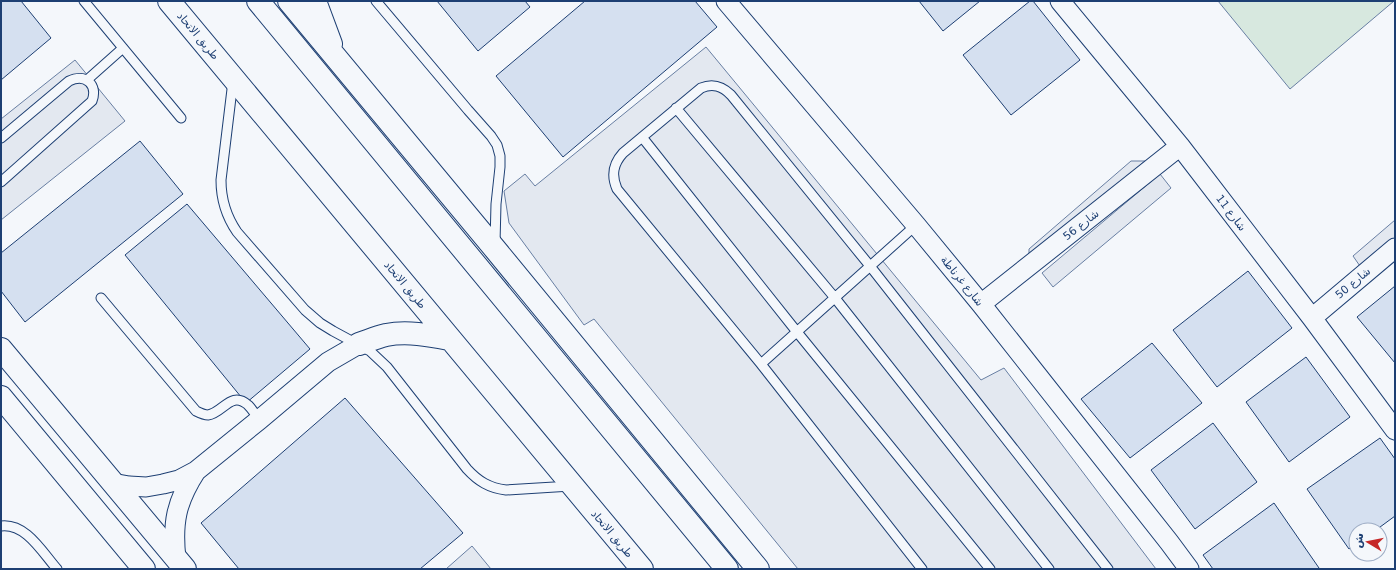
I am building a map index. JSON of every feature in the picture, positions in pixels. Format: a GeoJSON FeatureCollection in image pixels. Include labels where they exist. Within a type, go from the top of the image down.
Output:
{"type":"FeatureCollection","features":[{"type":"Feature","properties":{"kind":"main road","name":"طريق الاتحاد"},"geometry":{"type":"LineString","coordinates":[[169,1],[642,569]]}},
{"type":"Feature","properties":{"kind":"main road"},"geometry":{"type":"LineString","coordinates":[[258,1],[726,569]]}},
{"type":"Feature","properties":{"kind":"main road"},"geometry":{"type":"LineString","coordinates":[[289,1],[758,569]]}},
{"type":"Feature","properties":{"kind":"main road"},"geometry":{"type":"LineString","coordinates":[[315,1],[335,57]]}},
{"type":"Feature","properties":{"kind":"main road"},"geometry":{"type":"LineString","coordinates":[[359,344],[386,335],[407,333],[449,339]]}},
{"type":"Feature","properties":{"kind":"main road"},"geometry":{"type":"LineString","coordinates":[[1,349],[181,564]]}},
{"type":"Feature","properties":{"kind":"main road"},"geometry":{"type":"LineString","coordinates":[[1,397],[144,569]]}},
{"type":"Feature","properties":{"kind":"street","name":"شارع غرناطة"},"geometry":{"type":"LineString","coordinates":[[726,1],[981,304],[1170,542],[1189,569]]}},
{"type":"Feature","properties":{"kind":"street","name":"شارع 11"},"geometry":{"type":"LineString","coordinates":[[1060,1],[1180,146],[1312,318],[1395,430]]}},
{"type":"Feature","properties":{"kind":"street","name":"شارع 56"},"geometry":{"type":"LineString","coordinates":[[981,304],[1180,146]]}},
{"type":"Feature","properties":{"kind":"street","name":"شارع 50"},"geometry":{"type":"LineString","coordinates":[[1312,318],[1395,248]]}},
{"type":"Feature","properties":{"kind":"street"},"geometry":{"type":"LineString","coordinates":[[112,483],[146,487],[179,480],[196,471],[260,420],[328,362],[359,344]]}},
{"type":"Feature","properties":{"kind":"street"},"geometry":{"type":"LineString","coordinates":[[181,564],[174,541],[175,529],[179,505],[185,488],[196,471]]}},
{"type":"Feature","properties":{"kind":"lane"},"geometry":{"type":"LineString","coordinates":[[84,1],[181,118]]}},
{"type":"Feature","properties":{"kind":"lane"},"geometry":{"type":"LineString","coordinates":[[376,1],[468,110],[492,136],[497,145],[500,156],[500,167],[496,204],[495,249]]}},
{"type":"Feature","properties":{"kind":"lane"},"geometry":{"type":"LineString","coordinates":[[86,80],[122,48]]}},
{"type":"Feature","properties":{"kind":"lane"},"geometry":{"type":"LineString","coordinates":[[1,138],[69,81],[75,78],[81,78],[91,84],[94,89],[92,101],[1,182]]}},
{"type":"Feature","properties":{"kind":"lane"},"geometry":{"type":"LineString","coordinates":[[233,78],[221,180],[221,194],[224,208],[229,220],[237,232],[305,310],[320,323],[370,351],[395,376],[467,469],[480,482],[497,489],[506,490],[572,486]]}},
{"type":"Feature","properties":{"kind":"lane"},"geometry":{"type":"LineString","coordinates":[[922,569],[761,364],[617,189],[614,182],[614,166],[618,159],[623,153],[701,88],[714,85],[726,90],[870,266],[1108,569]]}},
{"type":"Feature","properties":{"kind":"lane"},"geometry":{"type":"LineString","coordinates":[[676,108],[835,298],[1049,569]]}},
{"type":"Feature","properties":{"kind":"lane"},"geometry":{"type":"LineString","coordinates":[[642,137],[797,332],[990,569]]}},
{"type":"Feature","properties":{"kind":"lane"},"geometry":{"type":"LineString","coordinates":[[761,364],[916,225]]}},
{"type":"Feature","properties":{"kind":"lane"},"geometry":{"type":"LineString","coordinates":[[101,298],[196,411],[208,415],[231,401],[237,400],[249,406],[260,420]]}},
{"type":"Feature","properties":{"kind":"lane"},"geometry":{"type":"LineString","coordinates":[[1,526],[9,525],[24,531],[57,569]]}},
{"type":"Feature","properties":{"kind":"shaded area"},"geometry":{"type":"Polygon","coordinates":[[[1218,1],[1394,1],[1290,89],[1218,1]]]}},
{"type":"Feature","properties":{"kind":"shaded area"},"geometry":{"type":"Polygon","coordinates":[[[706,47],[981,380],[1004,368],[1156,569],[798,569],[594,319],[584,325],[509,223],[504,191],[525,174],[535,186],[706,47]]]}},
{"type":"Feature","properties":{"kind":"shaded area"},"geometry":{"type":"Polygon","coordinates":[[[75,60],[125,121],[1,220],[1,119],[75,60]]]}},
{"type":"Feature","properties":{"kind":"shaded area"},"geometry":{"type":"Polygon","coordinates":[[[1131,161],[1145,161],[1029,259],[1029,249],[1131,161]]]}},
{"type":"Feature","properties":{"kind":"shaded area"},"geometry":{"type":"Polygon","coordinates":[[[1160,174],[1171,188],[1053,287],[1042,273],[1160,174]]]}},
{"type":"Feature","properties":{"kind":"shaded area"},"geometry":{"type":"Polygon","coordinates":[[[1395,220],[1395,241],[1362,269],[1353,256],[1395,220]]]}},
{"type":"Feature","properties":{"kind":"shaded area"},"geometry":{"type":"Polygon","coordinates":[[[472,546],[491,569],[446,569],[472,546]]]}},
{"type":"Feature","properties":{"kind":"building"},"geometry":{"type":"Polygon","coordinates":[[[1,1],[21,1],[51,38],[1,80],[1,1]]]}},
{"type":"Feature","properties":{"kind":"building"},"geometry":{"type":"Polygon","coordinates":[[[437,1],[525,1],[530,7],[478,51],[437,1]]]}},
{"type":"Feature","properties":{"kind":"building"},"geometry":{"type":"Polygon","coordinates":[[[585,1],[695,1],[717,27],[563,157],[496,76],[585,1]]]}},
{"type":"Feature","properties":{"kind":"building"},"geometry":{"type":"Polygon","coordinates":[[[919,1],[980,1],[943,31],[919,1]]]}},
{"type":"Feature","properties":{"kind":"building"},"geometry":{"type":"Polygon","coordinates":[[[1030,1],[1033,1],[1080,60],[1011,115],[963,55],[1030,1]]]}},
{"type":"Feature","properties":{"kind":"building"},"geometry":{"type":"Polygon","coordinates":[[[140,141],[183,194],[25,322],[1,291],[1,253],[140,141]]]}},
{"type":"Feature","properties":{"kind":"building"},"geometry":{"type":"Polygon","coordinates":[[[187,204],[310,349],[246,403],[125,255],[187,204]]]}},
{"type":"Feature","properties":{"kind":"building"},"geometry":{"type":"Polygon","coordinates":[[[1248,271],[1292,328],[1217,387],[1173,330],[1248,271]]]}},
{"type":"Feature","properties":{"kind":"building"},"geometry":{"type":"Polygon","coordinates":[[[1395,286],[1395,363],[1357,317],[1395,286]]]}},
{"type":"Feature","properties":{"kind":"building"},"geometry":{"type":"Polygon","coordinates":[[[1152,343],[1202,403],[1130,458],[1081,399],[1152,343]]]}},
{"type":"Feature","properties":{"kind":"building"},"geometry":{"type":"Polygon","coordinates":[[[1306,357],[1350,417],[1289,462],[1246,402],[1306,357]]]}},
{"type":"Feature","properties":{"kind":"building"},"geometry":{"type":"Polygon","coordinates":[[[345,398],[463,533],[420,569],[239,569],[201,523],[345,398]]]}},
{"type":"Feature","properties":{"kind":"building"},"geometry":{"type":"Polygon","coordinates":[[[1213,423],[1257,482],[1195,529],[1151,470],[1213,423]]]}},
{"type":"Feature","properties":{"kind":"building"},"geometry":{"type":"Polygon","coordinates":[[[1380,438],[1395,459],[1395,516],[1387,522],[1348,522],[1348,548],[1307,489],[1380,438]]]}},
{"type":"Feature","properties":{"kind":"building"},"geometry":{"type":"Polygon","coordinates":[[[1274,503],[1319,568],[1213,569],[1203,555],[1274,503]]]}}]}
